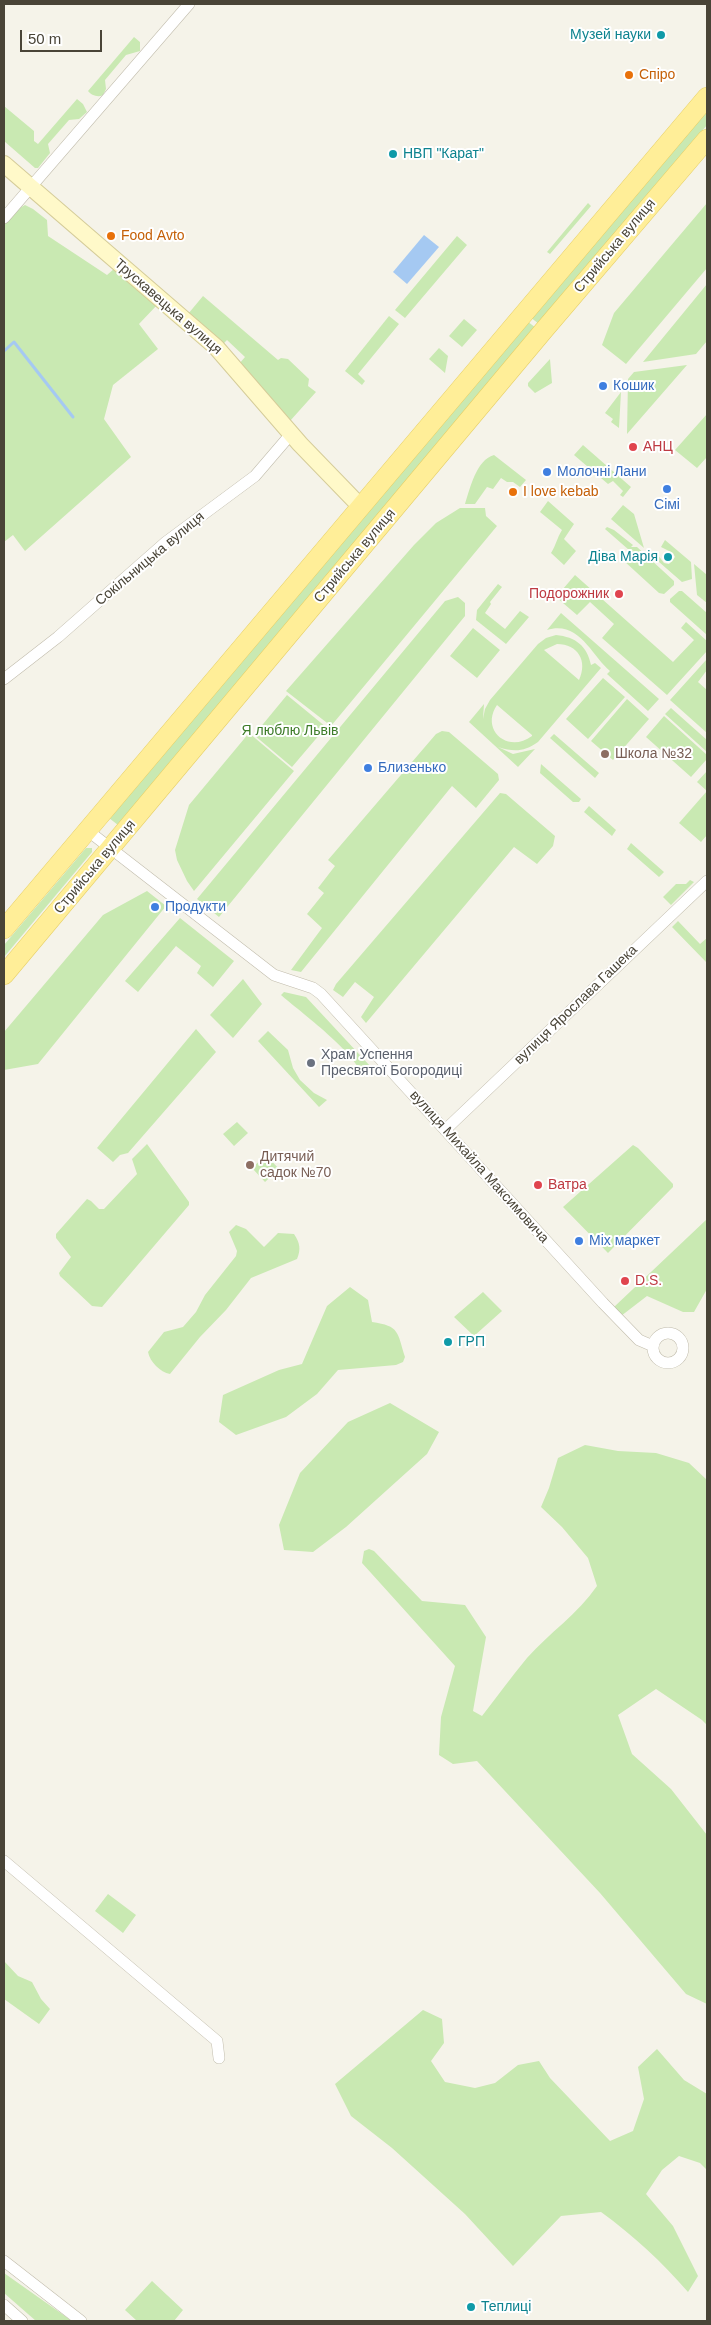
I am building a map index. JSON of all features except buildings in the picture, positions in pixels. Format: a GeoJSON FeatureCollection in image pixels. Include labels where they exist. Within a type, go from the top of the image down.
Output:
{"type":"FeatureCollection","features":[{"type":"Feature","properties":{"kind":"main road","name":"Стрийська вулиця"},"geometry":{"type":"LineString","coordinates":[[4,929],[707,97]]}},
{"type":"Feature","properties":{"kind":"main road","name":"Стрийська вулиця"},"geometry":{"type":"LineString","coordinates":[[4,975],[707,139]]}},
{"type":"Feature","properties":{"kind":"street"},"geometry":{"type":"LineString","coordinates":[[4,218],[189,4]]}},
{"type":"Feature","properties":{"kind":"street","name":"Трускавецька вулиця"},"geometry":{"type":"LineString","coordinates":[[4,164],[216,347],[291,434],[360,506]]}},
{"type":"Feature","properties":{"kind":"street","name":"Сокільницька вулиця"},"geometry":{"type":"LineString","coordinates":[[4,679],[58,637],[166,542],[255,476],[291,434]]}},
{"type":"Feature","properties":{"kind":"street","name":"вулиця Михайла Максимовича"},"geometry":{"type":"LineString","coordinates":[[87,830],[274,975],[314,988],[321,994],[603,1303],[639,1340],[653,1346]]}},
{"type":"Feature","properties":{"kind":"street","name":"вулиця Ярослава Гашека"},"geometry":{"type":"LineString","coordinates":[[445,1130],[707,881]]}},
{"type":"Feature","properties":{"kind":"street"},"geometry":{"type":"LineString","coordinates":[[4,1861],[216,2041],[219,2058]]}},
{"type":"Feature","properties":{"kind":"street"},"geometry":{"type":"LineString","coordinates":[[4,2261],[81,2321]]}},
{"type":"Feature","properties":{"kind":"street"},"geometry":{"type":"LineString","coordinates":[[4,2305],[22,2321]]}},
{"type":"Feature","properties":{"kind":"green space"},"geometry":{"type":"Polygon","coordinates":[[[134,37],[140,42],[140,51],[126,55],[105,80],[106,89],[103,95],[91,94],[88,91],[134,37]]]}},
{"type":"Feature","properties":{"kind":"green space"},"geometry":{"type":"Polygon","coordinates":[[[77,99],[83,104],[87,112],[79,119],[69,120],[48,144],[50,153],[38,168],[35,168],[4,141],[4,106],[34,131],[34,141],[38,144],[77,99]]]}},
{"type":"Feature","properties":{"kind":"green space"},"geometry":{"type":"Polygon","coordinates":[[[707,108],[707,125],[539,324],[530,317],[707,108]]]}},
{"type":"Feature","properties":{"kind":"green space"},"geometry":{"type":"Polygon","coordinates":[[[588,203],[591,206],[550,254],[547,252],[588,203]]]}},
{"type":"Feature","properties":{"kind":"green space"},"geometry":{"type":"Polygon","coordinates":[[[707,203],[707,268],[626,364],[602,345],[614,313],[707,203]]]}},
{"type":"Feature","properties":{"kind":"green space"},"geometry":{"type":"Polygon","coordinates":[[[25,205],[47,220],[48,236],[107,275],[115,268],[158,304],[139,324],[158,349],[113,385],[104,419],[131,457],[25,551],[13,535],[4,542],[4,224],[18,209],[25,205]]]}},
{"type":"Feature","properties":{"kind":"green space"},"geometry":{"type":"Polygon","coordinates":[[[457,236],[467,245],[405,318],[395,310],[457,236]]]}},
{"type":"Feature","properties":{"kind":"green space"},"geometry":{"type":"Polygon","coordinates":[[[707,284],[707,341],[696,354],[643,362],[707,284]]]}},
{"type":"Feature","properties":{"kind":"green space"},"geometry":{"type":"Polygon","coordinates":[[[203,296],[278,360],[281,358],[288,359],[309,379],[308,386],[316,392],[290,421],[239,364],[245,357],[227,340],[220,347],[188,314],[203,296]]]}},
{"type":"Feature","properties":{"kind":"green space"},"geometry":{"type":"Polygon","coordinates":[[[389,316],[399,324],[358,374],[365,381],[362,385],[345,371],[389,316]]]}},
{"type":"Feature","properties":{"kind":"green space"},"geometry":{"type":"Polygon","coordinates":[[[464,319],[477,330],[462,347],[449,336],[464,319]]]}},
{"type":"Feature","properties":{"kind":"green space"},"geometry":{"type":"Polygon","coordinates":[[[527,321],[536,328],[118,825],[109,818],[527,321]]]}},
{"type":"Feature","properties":{"kind":"green space"},"geometry":{"type":"Polygon","coordinates":[[[439,348],[448,356],[445,373],[429,359],[439,348]]]}},
{"type":"Feature","properties":{"kind":"green space"},"geometry":{"type":"Polygon","coordinates":[[[550,359],[552,383],[535,393],[528,386],[528,383],[550,359]]]}},
{"type":"Feature","properties":{"kind":"green space"},"geometry":{"type":"Polygon","coordinates":[[[687,365],[627,434],[628,379],[634,372],[687,365]]]}},
{"type":"Feature","properties":{"kind":"green space"},"geometry":{"type":"Polygon","coordinates":[[[621,392],[619,428],[611,422],[613,419],[605,413],[621,392]]]}},
{"type":"Feature","properties":{"kind":"green space"},"geometry":{"type":"Polygon","coordinates":[[[707,414],[707,457],[697,468],[675,450],[707,414]]]}},
{"type":"Feature","properties":{"kind":"green space"},"geometry":{"type":"Polygon","coordinates":[[[583,445],[631,487],[623,497],[620,495],[623,491],[613,481],[608,484],[574,455],[583,445]]]}},
{"type":"Feature","properties":{"kind":"green space"},"geometry":{"type":"Polygon","coordinates":[[[494,455],[526,480],[520,487],[513,482],[507,482],[501,478],[493,489],[487,487],[475,504],[465,504],[478,469],[488,458],[494,455]]]}},
{"type":"Feature","properties":{"kind":"green space"},"geometry":{"type":"Polygon","coordinates":[[[548,501],[574,524],[564,539],[576,551],[564,565],[551,553],[562,530],[540,512],[548,501]]]}},
{"type":"Feature","properties":{"kind":"green space"},"geometry":{"type":"Polygon","coordinates":[[[623,505],[634,514],[644,548],[611,519],[623,505]]]}},
{"type":"Feature","properties":{"kind":"green space"},"geometry":{"type":"Polygon","coordinates":[[[460,508],[485,508],[486,516],[497,526],[331,726],[286,691],[414,545],[436,523],[460,508]]]}},
{"type":"Feature","properties":{"kind":"green space"},"geometry":{"type":"Polygon","coordinates":[[[607,527],[614,530],[633,545],[631,547],[637,547],[674,581],[674,585],[664,594],[659,593],[624,561],[624,556],[629,550],[605,529],[607,527]]]}},
{"type":"Feature","properties":{"kind":"green space"},"geometry":{"type":"Polygon","coordinates":[[[665,540],[691,562],[692,579],[682,582],[651,555],[655,551],[664,563],[669,564],[675,557],[673,553],[661,547],[665,540]]]}},
{"type":"Feature","properties":{"kind":"green space"},"geometry":{"type":"Polygon","coordinates":[[[694,564],[707,575],[707,603],[697,595],[694,564]]]}},
{"type":"Feature","properties":{"kind":"green space"},"geometry":{"type":"Polygon","coordinates":[[[575,575],[673,662],[694,640],[681,628],[686,622],[707,641],[707,651],[667,695],[602,638],[614,624],[590,602],[577,615],[556,597],[575,575]]]}},
{"type":"Feature","properties":{"kind":"green space"},"geometry":{"type":"Polygon","coordinates":[[[498,584],[502,587],[490,602],[491,604],[485,613],[505,629],[520,611],[529,617],[506,644],[476,620],[477,610],[498,584]]]}},
{"type":"Feature","properties":{"kind":"green space"},"geometry":{"type":"Polygon","coordinates":[[[679,591],[682,591],[707,613],[707,635],[670,602],[670,599],[679,591]]]}},
{"type":"Feature","properties":{"kind":"green space"},"geometry":{"type":"Polygon","coordinates":[[[458,597],[465,603],[465,616],[219,917],[197,899],[445,601],[458,597]]]}},
{"type":"Feature","properties":{"kind":"green space"},"geometry":{"type":"Polygon","coordinates":[[[561,613],[659,699],[648,711],[607,674],[610,671],[584,641],[568,630],[558,628],[547,630],[561,613]]]}},
{"type":"Feature","properties":{"kind":"green space"},"geometry":{"type":"Polygon","coordinates":[[[473,628],[500,650],[477,678],[450,656],[473,628]]]}},
{"type":"Feature","properties":{"kind":"green space"},"geometry":{"type":"Polygon","coordinates":[[[556,635],[575,640],[587,653],[591,665],[595,663],[601,668],[538,742],[528,748],[519,750],[498,747],[513,754],[535,749],[518,767],[469,722],[484,704],[483,719],[485,709],[490,700],[538,644],[546,638],[556,635]],[[557,644],[544,650],[579,680],[582,673],[582,660],[576,650],[557,644]],[[497,705],[492,723],[494,731],[499,737],[506,741],[514,742],[523,741],[532,736],[532,735],[497,705]]]}},
{"type":"Feature","properties":{"kind":"green space"},"geometry":{"type":"Polygon","coordinates":[[[707,659],[707,670],[698,682],[707,690],[707,733],[670,700],[707,659]]]}},
{"type":"Feature","properties":{"kind":"green space"},"geometry":{"type":"Polygon","coordinates":[[[603,678],[625,697],[588,739],[566,719],[603,678]]]}},
{"type":"Feature","properties":{"kind":"green space","name":"Я люблю Львів"},"geometry":{"type":"Polygon","coordinates":[[[287,695],[326,727],[292,767],[254,735],[287,695]]]}},
{"type":"Feature","properties":{"kind":"green space"},"geometry":{"type":"Polygon","coordinates":[[[627,699],[649,719],[613,760],[591,741],[627,699]]]}},
{"type":"Feature","properties":{"kind":"green space"},"geometry":{"type":"Polygon","coordinates":[[[671,708],[707,740],[707,752],[665,714],[671,708]]]}},
{"type":"Feature","properties":{"kind":"green space"},"geometry":{"type":"Polygon","coordinates":[[[664,716],[707,755],[707,759],[691,777],[646,737],[664,716]]]}},
{"type":"Feature","properties":{"kind":"green space"},"geometry":{"type":"Polygon","coordinates":[[[442,731],[449,732],[498,774],[499,780],[476,808],[452,786],[301,972],[291,970],[322,928],[307,914],[324,893],[318,888],[335,866],[328,860],[436,734],[442,731]]]}},
{"type":"Feature","properties":{"kind":"green space"},"geometry":{"type":"Polygon","coordinates":[[[249,733],[294,771],[194,891],[177,860],[175,850],[189,805],[249,733]]]}},
{"type":"Feature","properties":{"kind":"green space"},"geometry":{"type":"Polygon","coordinates":[[[554,734],[599,773],[595,778],[550,738],[554,734]]]}},
{"type":"Feature","properties":{"kind":"green space"},"geometry":{"type":"Polygon","coordinates":[[[541,764],[581,799],[579,802],[573,802],[540,773],[541,764]]]}},
{"type":"Feature","properties":{"kind":"green space"},"geometry":{"type":"Polygon","coordinates":[[[707,771],[707,791],[697,782],[707,771]]]}},
{"type":"Feature","properties":{"kind":"green space"},"geometry":{"type":"Polygon","coordinates":[[[707,791],[707,835],[701,842],[679,823],[707,791]]]}},
{"type":"Feature","properties":{"kind":"green space"},"geometry":{"type":"Polygon","coordinates":[[[500,793],[506,794],[555,836],[553,846],[537,864],[514,847],[366,1023],[361,1017],[374,997],[355,982],[343,997],[333,990],[336,984],[500,793]]]}},
{"type":"Feature","properties":{"kind":"green space"},"geometry":{"type":"Polygon","coordinates":[[[589,806],[616,830],[612,836],[584,812],[589,806]]]}},
{"type":"Feature","properties":{"kind":"green space"},"geometry":{"type":"Polygon","coordinates":[[[631,843],[664,872],[659,877],[627,849],[631,843]]]}},
{"type":"Feature","properties":{"kind":"green space"},"geometry":{"type":"Polygon","coordinates":[[[86,848],[92,848],[92,852],[4,957],[4,945],[86,848]]]}},
{"type":"Feature","properties":{"kind":"green space"},"geometry":{"type":"Polygon","coordinates":[[[690,880],[694,882],[671,905],[663,897],[676,884],[686,884],[690,880]]]}},
{"type":"Feature","properties":{"kind":"green space"},"geometry":{"type":"Polygon","coordinates":[[[147,891],[166,906],[38,1064],[4,1070],[4,1032],[103,915],[147,891]]]}},
{"type":"Feature","properties":{"kind":"green space"},"geometry":{"type":"Polygon","coordinates":[[[180,918],[234,961],[213,987],[197,973],[201,966],[176,946],[138,992],[125,981],[180,918]]]}},
{"type":"Feature","properties":{"kind":"green space"},"geometry":{"type":"Polygon","coordinates":[[[678,921],[700,944],[707,938],[707,963],[672,927],[678,921]]]}},
{"type":"Feature","properties":{"kind":"green space"},"geometry":{"type":"Polygon","coordinates":[[[243,979],[262,1004],[233,1038],[210,1015],[243,979]]]}},
{"type":"Feature","properties":{"kind":"green space"},"geometry":{"type":"Polygon","coordinates":[[[284,992],[306,997],[371,1067],[361,1077],[359,1068],[341,1046],[281,995],[284,992]]]}},
{"type":"Feature","properties":{"kind":"green space"},"geometry":{"type":"Polygon","coordinates":[[[196,1029],[216,1052],[128,1153],[120,1155],[113,1162],[97,1148],[196,1029]]]}},
{"type":"Feature","properties":{"kind":"green space"},"geometry":{"type":"Polygon","coordinates":[[[268,1031],[288,1050],[293,1068],[300,1080],[314,1093],[327,1100],[319,1107],[258,1041],[268,1031]]]}},
{"type":"Feature","properties":{"kind":"green space"},"geometry":{"type":"Polygon","coordinates":[[[237,1122],[248,1133],[234,1146],[223,1134],[237,1122]]]}},
{"type":"Feature","properties":{"kind":"green space"},"geometry":{"type":"Polygon","coordinates":[[[147,1144],[189,1202],[189,1205],[102,1307],[92,1306],[60,1276],[59,1273],[71,1257],[56,1238],[56,1234],[87,1199],[99,1209],[104,1209],[137,1174],[132,1159],[147,1144]]]}},
{"type":"Feature","properties":{"kind":"green space"},"geometry":{"type":"Polygon","coordinates":[[[633,1145],[673,1184],[673,1187],[608,1253],[563,1207],[633,1145]]]}},
{"type":"Feature","properties":{"kind":"green space"},"geometry":{"type":"Polygon","coordinates":[[[266,1155],[279,1169],[265,1182],[252,1168],[266,1155]]]}},
{"type":"Feature","properties":{"kind":"green space"},"geometry":{"type":"Polygon","coordinates":[[[707,1219],[707,1289],[694,1312],[683,1312],[647,1296],[621,1316],[614,1307],[707,1219]]]}},
{"type":"Feature","properties":{"kind":"green space"},"geometry":{"type":"Polygon","coordinates":[[[236,1225],[246,1229],[264,1247],[278,1233],[294,1234],[299,1246],[297,1259],[251,1278],[226,1310],[200,1337],[170,1374],[159,1369],[153,1363],[148,1352],[164,1332],[183,1327],[196,1312],[205,1295],[236,1256],[237,1251],[229,1232],[236,1225]]]}},
{"type":"Feature","properties":{"kind":"green space"},"geometry":{"type":"Polygon","coordinates":[[[350,1287],[368,1300],[372,1322],[393,1328],[396,1332],[405,1357],[403,1362],[396,1365],[338,1370],[317,1394],[286,1417],[236,1435],[219,1422],[223,1395],[279,1370],[302,1364],[327,1306],[350,1287]]]}},
{"type":"Feature","properties":{"kind":"green space"},"geometry":{"type":"Polygon","coordinates":[[[483,1292],[502,1311],[474,1336],[454,1317],[483,1292]]]}},
{"type":"Feature","properties":{"kind":"green space"},"geometry":{"type":"Polygon","coordinates":[[[390,1403],[439,1432],[427,1454],[346,1527],[313,1552],[284,1550],[279,1525],[300,1473],[348,1422],[390,1403]]]}},
{"type":"Feature","properties":{"kind":"green space"},"geometry":{"type":"Polygon","coordinates":[[[585,1445],[618,1451],[656,1453],[689,1463],[707,1480],[707,1725],[656,1689],[618,1715],[632,1754],[671,1789],[707,1835],[707,2004],[686,1994],[600,1893],[477,1761],[453,1764],[439,1755],[441,1717],[455,1666],[362,1563],[364,1551],[369,1549],[374,1551],[422,1601],[465,1605],[486,1637],[473,1711],[482,1716],[527,1658],[581,1606],[597,1586],[588,1558],[562,1527],[541,1507],[558,1458],[585,1445]]]}},
{"type":"Feature","properties":{"kind":"green space"},"geometry":{"type":"Polygon","coordinates":[[[108,1894],[136,1915],[123,1933],[95,1911],[108,1894]]]}},
{"type":"Feature","properties":{"kind":"green space"},"geometry":{"type":"Polygon","coordinates":[[[4,1961],[18,1976],[32,1982],[41,1999],[50,2009],[39,2024],[4,1999],[4,1961]]]}},
{"type":"Feature","properties":{"kind":"green space"},"geometry":{"type":"Polygon","coordinates":[[[423,2010],[442,2019],[444,2043],[431,2061],[445,2082],[475,2088],[495,2083],[518,2065],[539,2061],[550,2078],[610,2141],[633,2131],[644,2099],[638,2067],[657,2049],[684,2080],[707,2094],[707,2170],[700,2163],[679,2156],[662,2170],[646,2194],[673,2226],[698,2276],[688,2292],[647,2250],[601,2212],[561,2216],[513,2266],[465,2214],[392,2148],[351,2116],[335,2084],[423,2010]]]}},
{"type":"Feature","properties":{"kind":"green space"},"geometry":{"type":"Polygon","coordinates":[[[4,2273],[72,2321],[36,2321],[4,2293],[4,2273]]]}},
{"type":"Feature","properties":{"kind":"green space"},"geometry":{"type":"Polygon","coordinates":[[[152,2281],[183,2310],[174,2321],[137,2321],[125,2310],[152,2281]]]}},
{"type":"Feature","properties":{"kind":"water"},"geometry":{"type":"Polygon","coordinates":[[[424,235],[439,247],[407,284],[393,272],[424,235]]]}},
{"type":"Feature","properties":{"kind":"waterway"},"geometry":{"type":"LineString","coordinates":[[4,351],[14,342],[73,417]]}},
{"type":"Feature","properties":{"kind":"place","name":"Музей науки"},"geometry":{"type":"Point","coordinates":[661,35]}},
{"type":"Feature","properties":{"kind":"place","name":"Спіро"},"geometry":{"type":"Point","coordinates":[629,75]}},
{"type":"Feature","properties":{"kind":"place","name":"НВП \"Карат\""},"geometry":{"type":"Point","coordinates":[393,154]}},
{"type":"Feature","properties":{"kind":"place","name":"Food Avto"},"geometry":{"type":"Point","coordinates":[111,236]}},
{"type":"Feature","properties":{"kind":"place","name":"Кошик"},"geometry":{"type":"Point","coordinates":[603,386]}},
{"type":"Feature","properties":{"kind":"place","name":"АНЦ"},"geometry":{"type":"Point","coordinates":[633,447]}},
{"type":"Feature","properties":{"kind":"place","name":"Молочні Лани"},"geometry":{"type":"Point","coordinates":[547,472]}},
{"type":"Feature","properties":{"kind":"place","name":"Сімі"},"geometry":{"type":"Point","coordinates":[667,489]}},
{"type":"Feature","properties":{"kind":"place","name":"I love kebab"},"geometry":{"type":"Point","coordinates":[513,492]}},
{"type":"Feature","properties":{"kind":"place","name":"Діва Марія"},"geometry":{"type":"Point","coordinates":[668,557]}},
{"type":"Feature","properties":{"kind":"place","name":"Подорожник"},"geometry":{"type":"Point","coordinates":[619,594]}},
{"type":"Feature","properties":{"kind":"place","name":"Школа №32"},"geometry":{"type":"Point","coordinates":[605,754]}},
{"type":"Feature","properties":{"kind":"place","name":"Близенько"},"geometry":{"type":"Point","coordinates":[368,768]}},
{"type":"Feature","properties":{"kind":"place","name":"Продукти"},"geometry":{"type":"Point","coordinates":[155,907]}},
{"type":"Feature","properties":{"kind":"place","name":"Храм Успення Пресвятої Богородиці"},"geometry":{"type":"Point","coordinates":[311,1063]}},
{"type":"Feature","properties":{"kind":"place","name":"Дитячий садок №70"},"geometry":{"type":"Point","coordinates":[250,1165]}},
{"type":"Feature","properties":{"kind":"place","name":"Ватра"},"geometry":{"type":"Point","coordinates":[538,1185]}},
{"type":"Feature","properties":{"kind":"place","name":"Mix маркет"},"geometry":{"type":"Point","coordinates":[579,1241]}},
{"type":"Feature","properties":{"kind":"place","name":"D.S."},"geometry":{"type":"Point","coordinates":[625,1281]}},
{"type":"Feature","properties":{"kind":"place","name":"ГРП"},"geometry":{"type":"Point","coordinates":[448,1342]}},
{"type":"Feature","properties":{"kind":"place","name":"Теплиці"},"geometry":{"type":"Point","coordinates":[471,2307]}}]}
